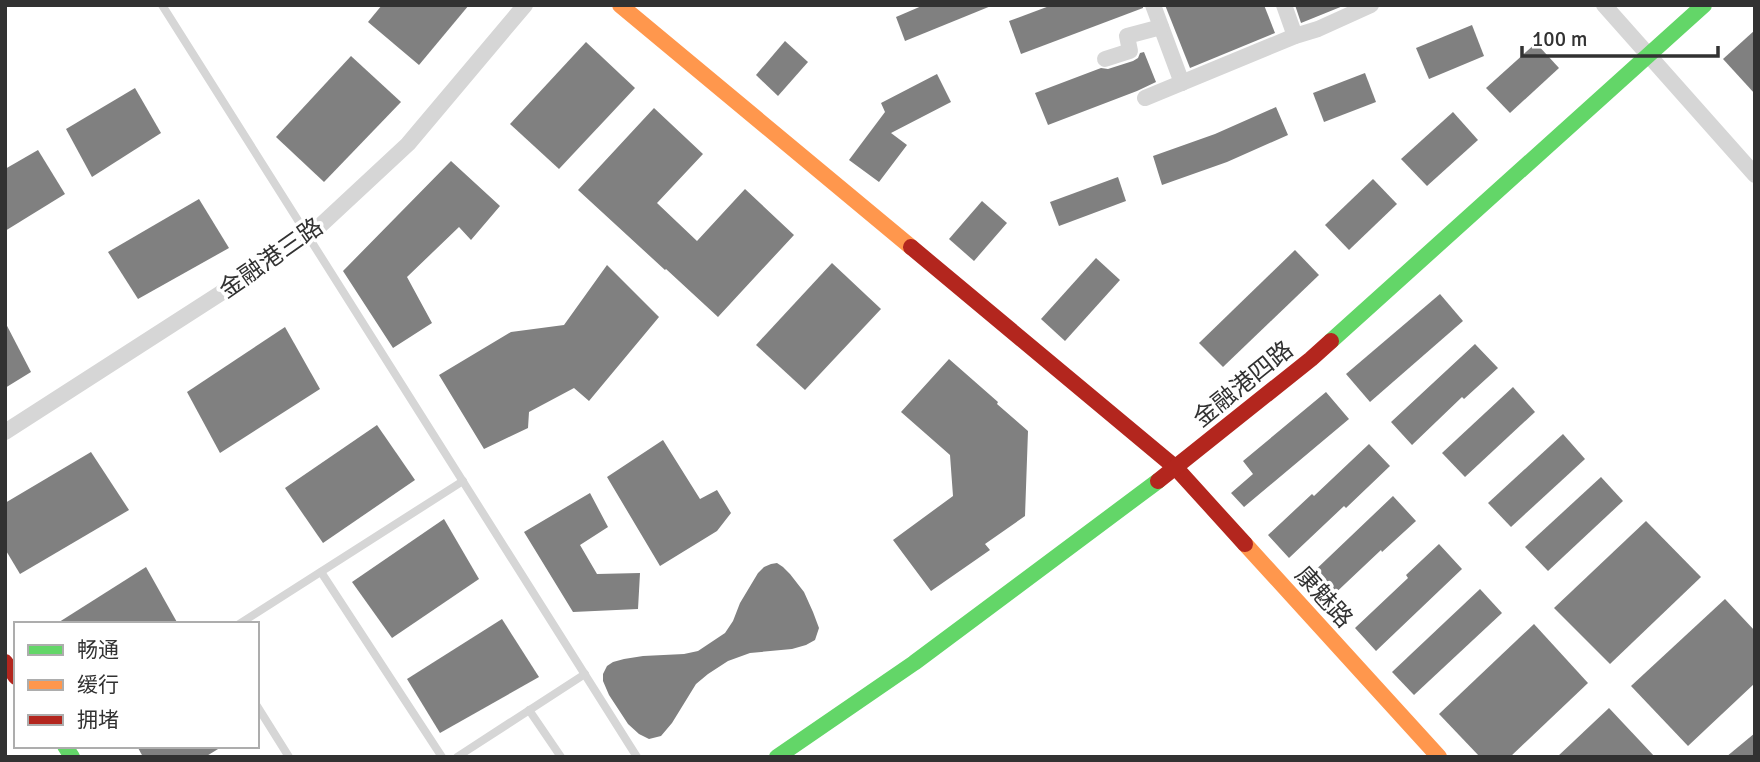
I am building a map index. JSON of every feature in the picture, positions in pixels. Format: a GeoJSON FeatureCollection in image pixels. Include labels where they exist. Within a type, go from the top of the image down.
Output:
{"type":"FeatureCollection","features":[{"type":"Feature","properties":{"kind":"street","name":"金融港三路"},"geometry":{"type":"LineString","coordinates":[[5,432],[308,237],[408,144],[525,5]]}},
{"type":"Feature","properties":{"kind":"street","name":"康魅路"},"geometry":{"type":"LineString","coordinates":[[620,5],[1175,468],[1439,757]]}},
{"type":"Feature","properties":{"kind":"street"},"geometry":{"type":"LineString","coordinates":[[1153,5],[1182,83]]}},
{"type":"Feature","properties":{"kind":"street"},"geometry":{"type":"LineString","coordinates":[[1284,5],[1295,36]]}},
{"type":"Feature","properties":{"kind":"street"},"geometry":{"type":"LineString","coordinates":[[1145,98],[1371,5]]}},
{"type":"Feature","properties":{"kind":"street"},"geometry":{"type":"LineString","coordinates":[[1604,5],[1755,175]]}},
{"type":"Feature","properties":{"kind":"street","name":"金融港四路"},"geometry":{"type":"LineString","coordinates":[[776,757],[914,663],[1175,468],[1311,359],[1704,5]]}},
{"type":"Feature","properties":{"kind":"street"},"geometry":{"type":"LineString","coordinates":[[1105,60],[1130,51],[1127,36],[1161,27]]}},
{"type":"Feature","properties":{"kind":"lane"},"geometry":{"type":"LineString","coordinates":[[162,5],[637,757]]}},
{"type":"Feature","properties":{"kind":"lane"},"geometry":{"type":"LineString","coordinates":[[242,622],[463,481]]}},
{"type":"Feature","properties":{"kind":"lane"},"geometry":{"type":"LineString","coordinates":[[321,572],[442,757]]}},
{"type":"Feature","properties":{"kind":"lane"},"geometry":{"type":"LineString","coordinates":[[457,757],[584,674]]}},
{"type":"Feature","properties":{"kind":"lane"},"geometry":{"type":"LineString","coordinates":[[259,709],[289,757]]}},
{"type":"Feature","properties":{"kind":"lane"},"geometry":{"type":"LineString","coordinates":[[529,710],[561,757]]}},
{"type":"Feature","properties":{"kind":"building"},"geometry":{"type":"Polygon","coordinates":[[[382,5],[469,5],[419,65],[368,22],[382,5]]]}},
{"type":"Feature","properties":{"kind":"building"},"geometry":{"type":"Polygon","coordinates":[[[924,5],[991,6],[905,41],[896,17],[924,5]]]}},
{"type":"Feature","properties":{"kind":"building"},"geometry":{"type":"Polygon","coordinates":[[[1052,5],[1143,5],[1143,8],[1021,54],[1009,21],[1052,5]]]}},
{"type":"Feature","properties":{"kind":"building"},"geometry":{"type":"Polygon","coordinates":[[[1165,5],[1264,5],[1275,33],[1190,68],[1165,5]]]}},
{"type":"Feature","properties":{"kind":"building"},"geometry":{"type":"Polygon","coordinates":[[[1295,5],[1343,5],[1343,6],[1301,23],[1295,5]]]}},
{"type":"Feature","properties":{"kind":"building"},"geometry":{"type":"Polygon","coordinates":[[[1472,25],[1484,56],[1429,79],[1416,48],[1472,25]]]}},
{"type":"Feature","properties":{"kind":"building"},"geometry":{"type":"Polygon","coordinates":[[[1755,30],[1755,94],[1723,59],[1755,30]]]}},
{"type":"Feature","properties":{"kind":"building"},"geometry":{"type":"Polygon","coordinates":[[[785,41],[808,62],[778,96],[756,75],[785,41]]]}},
{"type":"Feature","properties":{"kind":"building"},"geometry":{"type":"Polygon","coordinates":[[[586,42],[635,88],[559,169],[510,124],[586,42]]]}},
{"type":"Feature","properties":{"kind":"building"},"geometry":{"type":"Polygon","coordinates":[[[1536,43],[1559,68],[1510,113],[1486,88],[1536,43]]]}},
{"type":"Feature","properties":{"kind":"building"},"geometry":{"type":"Polygon","coordinates":[[[1144,52],[1156,82],[1048,125],[1035,93],[1101,68],[1108,69],[1133,61],[1144,52]]]}},
{"type":"Feature","properties":{"kind":"building"},"geometry":{"type":"Polygon","coordinates":[[[351,56],[401,102],[324,182],[276,137],[351,56]]]}},
{"type":"Feature","properties":{"kind":"building"},"geometry":{"type":"Polygon","coordinates":[[[1365,73],[1376,102],[1324,122],[1313,93],[1365,73]]]}},
{"type":"Feature","properties":{"kind":"building"},"geometry":{"type":"Polygon","coordinates":[[[937,74],[951,102],[891,133],[907,145],[879,182],[849,160],[885,112],[881,103],[937,74]]]}},
{"type":"Feature","properties":{"kind":"building"},"geometry":{"type":"Polygon","coordinates":[[[135,88],[161,133],[92,177],[66,129],[135,88]]]}},
{"type":"Feature","properties":{"kind":"building"},"geometry":{"type":"Polygon","coordinates":[[[1276,107],[1288,135],[1227,162],[1162,185],[1153,156],[1215,134],[1276,107]]]}},
{"type":"Feature","properties":{"kind":"building"},"geometry":{"type":"Polygon","coordinates":[[[654,108],[703,154],[657,203],[697,241],[745,189],[794,235],[718,317],[578,190],[654,108]]]}},
{"type":"Feature","properties":{"kind":"building"},"geometry":{"type":"Polygon","coordinates":[[[1453,112],[1478,140],[1427,186],[1401,159],[1453,112]]]}},
{"type":"Feature","properties":{"kind":"building"},"geometry":{"type":"Polygon","coordinates":[[[38,150],[65,194],[5,231],[5,169],[38,150]]]}},
{"type":"Feature","properties":{"kind":"building"},"geometry":{"type":"Polygon","coordinates":[[[451,161],[500,206],[471,240],[459,227],[407,277],[432,323],[393,348],[343,271],[451,161]]]}},
{"type":"Feature","properties":{"kind":"building"},"geometry":{"type":"Polygon","coordinates":[[[1118,177],[1126,201],[1059,226],[1050,202],[1118,177]]]}},
{"type":"Feature","properties":{"kind":"building"},"geometry":{"type":"Polygon","coordinates":[[[1373,179],[1397,204],[1349,250],[1325,225],[1373,179]]]}},
{"type":"Feature","properties":{"kind":"building"},"geometry":{"type":"Polygon","coordinates":[[[199,199],[229,248],[138,299],[108,252],[199,199]]]}},
{"type":"Feature","properties":{"kind":"building"},"geometry":{"type":"Polygon","coordinates":[[[982,201],[1007,223],[974,261],[949,239],[982,201]]]}},
{"type":"Feature","properties":{"kind":"building"},"geometry":{"type":"Polygon","coordinates":[[[1295,250],[1319,275],[1223,367],[1199,343],[1295,250]]]}},
{"type":"Feature","properties":{"kind":"building"},"geometry":{"type":"Polygon","coordinates":[[[1096,258],[1120,280],[1065,341],[1041,319],[1096,258]]]}},
{"type":"Feature","properties":{"kind":"building"},"geometry":{"type":"Polygon","coordinates":[[[832,263],[881,309],[805,390],[756,345],[832,263]]]}},
{"type":"Feature","properties":{"kind":"building"},"geometry":{"type":"Polygon","coordinates":[[[607,265],[659,317],[589,401],[574,388],[529,412],[528,428],[484,449],[439,375],[511,332],[564,325],[607,265]]]}},
{"type":"Feature","properties":{"kind":"building"},"geometry":{"type":"Polygon","coordinates":[[[1440,294],[1463,321],[1370,402],[1346,374],[1440,294]]]}},
{"type":"Feature","properties":{"kind":"building"},"geometry":{"type":"Polygon","coordinates":[[[5,322],[31,372],[5,388],[5,322]]]}},
{"type":"Feature","properties":{"kind":"building"},"geometry":{"type":"Polygon","coordinates":[[[285,327],[320,389],[220,453],[187,392],[285,327]]]}},
{"type":"Feature","properties":{"kind":"building"},"geometry":{"type":"Polygon","coordinates":[[[1475,344],[1498,368],[1464,399],[1462,397],[1412,445],[1391,422],[1475,344]]]}},
{"type":"Feature","properties":{"kind":"building"},"geometry":{"type":"Polygon","coordinates":[[[949,359],[1028,431],[1025,516],[985,544],[990,550],[931,591],[893,540],[953,496],[950,455],[901,412],[949,359]]]}},
{"type":"Feature","properties":{"kind":"building"},"geometry":{"type":"Polygon","coordinates":[[[1513,387],[1535,412],[1465,477],[1442,453],[1513,387]]]}},
{"type":"Feature","properties":{"kind":"building"},"geometry":{"type":"Polygon","coordinates":[[[1326,392],[1349,419],[1244,507],[1231,493],[1253,474],[1243,461],[1326,392]]]}},
{"type":"Feature","properties":{"kind":"building"},"geometry":{"type":"Polygon","coordinates":[[[377,425],[415,480],[323,543],[285,488],[377,425]]]}},
{"type":"Feature","properties":{"kind":"building"},"geometry":{"type":"Polygon","coordinates":[[[1563,434],[1585,459],[1511,527],[1488,503],[1563,434]]]}},
{"type":"Feature","properties":{"kind":"building"},"geometry":{"type":"Polygon","coordinates":[[[663,440],[700,499],[717,490],[731,513],[717,531],[660,566],[607,477],[663,440]]]}},
{"type":"Feature","properties":{"kind":"building"},"geometry":{"type":"Polygon","coordinates":[[[1369,444],[1390,466],[1289,558],[1268,535],[1369,444]]]}},
{"type":"Feature","properties":{"kind":"building"},"geometry":{"type":"Polygon","coordinates":[[[91,452],[129,510],[20,574],[5,549],[5,503],[91,452]]]}},
{"type":"Feature","properties":{"kind":"building"},"geometry":{"type":"Polygon","coordinates":[[[1601,477],[1623,501],[1548,571],[1525,547],[1601,477]]]}},
{"type":"Feature","properties":{"kind":"building"},"geometry":{"type":"Polygon","coordinates":[[[590,493],[608,527],[580,545],[597,574],[640,573],[638,609],[573,612],[524,532],[590,493]]]}},
{"type":"Feature","properties":{"kind":"building"},"geometry":{"type":"Polygon","coordinates":[[[1393,496],[1416,521],[1328,600],[1307,578],[1393,496]]]}},
{"type":"Feature","properties":{"kind":"building"},"geometry":{"type":"Polygon","coordinates":[[[444,519],[479,579],[392,638],[352,582],[444,519]]]}},
{"type":"Feature","properties":{"kind":"building"},"geometry":{"type":"Polygon","coordinates":[[[1646,521],[1701,577],[1610,664],[1554,608],[1646,521]]]}},
{"type":"Feature","properties":{"kind":"building"},"geometry":{"type":"Polygon","coordinates":[[[1439,544],[1462,569],[1376,651],[1355,628],[1408,578],[1406,575],[1439,544]]]}},
{"type":"Feature","properties":{"kind":"building"},"geometry":{"type":"Polygon","coordinates":[[[777,563],[804,592],[819,628],[815,640],[792,649],[750,653],[728,661],[696,684],[661,736],[649,739],[639,734],[628,724],[609,695],[603,681],[607,666],[624,659],[698,651],[725,633],[758,573],[764,567],[777,563]]]}},
{"type":"Feature","properties":{"kind":"building"},"geometry":{"type":"Polygon","coordinates":[[[146,567],[177,622],[59,622],[146,567]]]}},
{"type":"Feature","properties":{"kind":"building"},"geometry":{"type":"Polygon","coordinates":[[[1480,589],[1502,613],[1414,695],[1392,672],[1480,589]]]}},
{"type":"Feature","properties":{"kind":"building"},"geometry":{"type":"Polygon","coordinates":[[[1725,599],[1755,631],[1755,683],[1688,746],[1631,686],[1725,599]]]}},
{"type":"Feature","properties":{"kind":"building"},"geometry":{"type":"Polygon","coordinates":[[[502,619],[539,677],[440,733],[407,679],[502,619]]]}},
{"type":"Feature","properties":{"kind":"building"},"geometry":{"type":"Polygon","coordinates":[[[1534,624],[1588,683],[1510,757],[1480,757],[1439,714],[1534,624]]]}},
{"type":"Feature","properties":{"kind":"building"},"geometry":{"type":"Polygon","coordinates":[[[1609,708],[1655,757],[1557,757],[1609,708]]]}},
{"type":"Feature","properties":{"kind":"building"},"geometry":{"type":"Polygon","coordinates":[[[1755,733],[1755,757],[1726,757],[1755,733]]]}},
{"type":"Feature","properties":{"kind":"building"},"geometry":{"type":"Polygon","coordinates":[[[138,748],[220,748],[205,757],[143,757],[138,748]]]}},
{"type":"Feature","properties":{"kind":"traffic: fast"},"geometry":{"type":"LineString","coordinates":[[1331,341],[1704,5]]}},
{"type":"Feature","properties":{"kind":"traffic: fast"},"geometry":{"type":"LineString","coordinates":[[777,757],[914,663],[1158,481]]}},
{"type":"Feature","properties":{"kind":"traffic: fast"},"geometry":{"type":"LineString","coordinates":[[66,748],[72,757]]}},
{"type":"Feature","properties":{"kind":"traffic: slow"},"geometry":{"type":"LineString","coordinates":[[620,5],[911,247]]}},
{"type":"Feature","properties":{"kind":"traffic: slow"},"geometry":{"type":"LineString","coordinates":[[1245,544],[1439,757]]}},
{"type":"Feature","properties":{"kind":"traffic: jam"},"geometry":{"type":"LineString","coordinates":[[911,247],[1176,468],[1245,544]]}},
{"type":"Feature","properties":{"kind":"traffic: jam"},"geometry":{"type":"LineString","coordinates":[[1158,481],[1331,341]]}},
{"type":"Feature","properties":{"kind":"traffic: jam"},"geometry":{"type":"LineString","coordinates":[[5,662],[14,674]]}}]}
